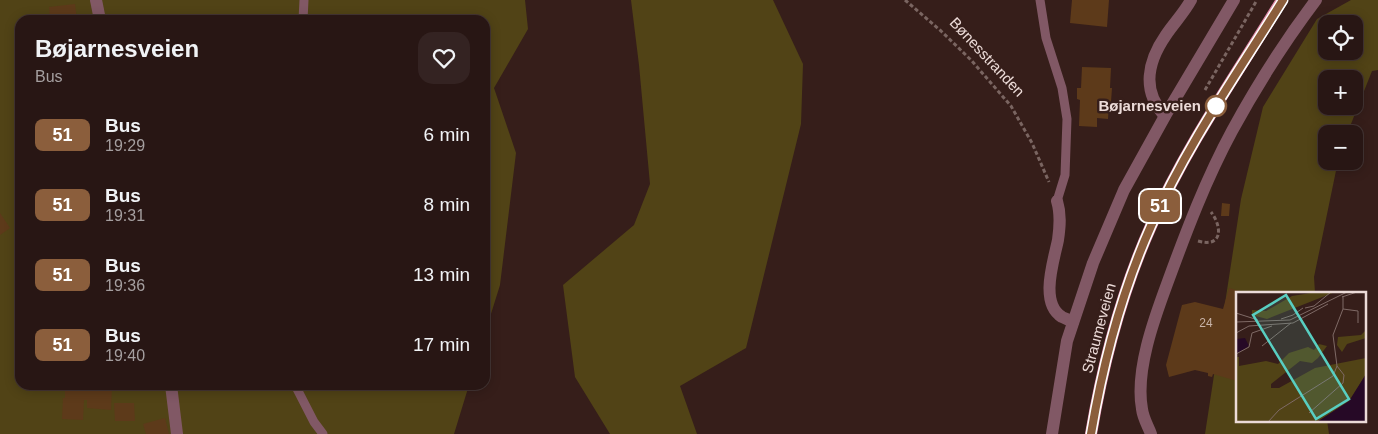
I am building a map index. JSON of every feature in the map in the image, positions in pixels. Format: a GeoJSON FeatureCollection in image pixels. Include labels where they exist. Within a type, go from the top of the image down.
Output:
{"type":"FeatureCollection","features":[{"type":"Feature","properties":{"kind":"main road","name":"Straumeveien"},"geometry":{"type":"LineString","coordinates":[[1091,434],[1097,397],[1114,326],[1128,282],[1151,226],[1169,187],[1193,144],[1282,0]]}},
{"type":"Feature","properties":{"kind":"street"},"geometry":{"type":"LineString","coordinates":[[96,0],[99,15]]}},
{"type":"Feature","properties":{"kind":"street"},"geometry":{"type":"LineString","coordinates":[[1165,116],[1158,109],[1150,89],[1150,66],[1166,34],[1187,8],[1191,0]]}},
{"type":"Feature","properties":{"kind":"street"},"geometry":{"type":"LineString","coordinates":[[1052,434],[1067,341],[1093,262],[1124,190],[1165,116],[1234,0]]}},
{"type":"Feature","properties":{"kind":"street"},"geometry":{"type":"LineString","coordinates":[[1151,434],[1142,408],[1142,371],[1158,309],[1184,237],[1204,188],[1252,96],[1316,0]]}},
{"type":"Feature","properties":{"kind":"street"},"geometry":{"type":"LineString","coordinates":[[1058,201],[1060,222],[1050,276],[1049,293],[1056,311],[1061,317],[1073,322]]}},
{"type":"Feature","properties":{"kind":"street"},"geometry":{"type":"LineString","coordinates":[[171,390],[177,434]]}},
{"type":"Feature","properties":{"kind":"lane"},"geometry":{"type":"LineString","coordinates":[[303,15],[304,0]]}},
{"type":"Feature","properties":{"kind":"lane"},"geometry":{"type":"LineString","coordinates":[[1040,0],[1046,38],[1062,88],[1067,119],[1065,175],[1058,201]]}},
{"type":"Feature","properties":{"kind":"lane"},"geometry":{"type":"LineString","coordinates":[[298,390],[314,422],[323,434]]}},
{"type":"Feature","properties":{"kind":"path","name":"Bønesstranden"},"geometry":{"type":"LineString","coordinates":[[905,0],[942,31],[971,60],[1011,106],[1032,143],[1058,201]]}},
{"type":"Feature","properties":{"kind":"path"},"geometry":{"type":"LineString","coordinates":[[1184,237],[1203,242],[1215,240],[1219,236],[1216,218],[1207,208]]}},
{"type":"Feature","properties":{"kind":"shaded area"},"geometry":{"type":"Polygon","coordinates":[[[0,0],[525,0],[528,29],[494,88],[516,153],[500,285],[490,317],[490,15],[15,15],[15,390],[467,390],[454,434],[0,434],[0,0]]]}},
{"type":"Feature","properties":{"kind":"shaded area"},"geometry":{"type":"Polygon","coordinates":[[[631,0],[773,0],[803,64],[801,124],[746,348],[680,386],[697,434],[610,434],[575,377],[563,285],[634,225],[650,184],[631,0]]]}},
{"type":"Feature","properties":{"kind":"shaded area"},"geometry":{"type":"Polygon","coordinates":[[[1351,0],[1378,0],[1378,70],[1372,71],[1363,94],[1363,70],[1318,70],[1318,115],[1355,115],[1351,125],[1318,125],[1318,170],[1336,170],[1314,277],[1315,292],[1236,292],[1236,422],[1327,422],[1329,434],[1205,434],[1241,199],[1263,107],[1317,19],[1318,60],[1363,60],[1363,15],[1324,15],[1351,0]]]}},
{"type":"Feature","properties":{"kind":"building"},"geometry":{"type":"Polygon","coordinates":[[[1072,0],[1109,0],[1107,27],[1070,23],[1072,0]]]}},
{"type":"Feature","properties":{"kind":"building"},"geometry":{"type":"Polygon","coordinates":[[[75,4],[76,15],[50,15],[49,7],[75,4]]]}},
{"type":"Feature","properties":{"kind":"building"},"geometry":{"type":"Polygon","coordinates":[[[1082,67],[1111,68],[1110,88],[1112,88],[1108,119],[1097,118],[1097,127],[1079,126],[1080,100],[1077,99],[1077,88],[1081,88],[1082,67]]]}},
{"type":"Feature","properties":{"kind":"building"},"geometry":{"type":"Polygon","coordinates":[[[1222,203],[1230,204],[1229,216],[1221,216],[1222,203]]]}},
{"type":"Feature","properties":{"kind":"building"},"geometry":{"type":"Polygon","coordinates":[[[0,213],[10,228],[0,235],[0,213]]]}},
{"type":"Feature","properties":{"kind":"building"},"geometry":{"type":"Polygon","coordinates":[[[1229,288],[1243,292],[1236,292],[1236,381],[1213,374],[1212,377],[1208,376],[1208,373],[1195,370],[1169,377],[1166,365],[1182,305],[1195,302],[1223,309],[1229,288]]]}},
{"type":"Feature","properties":{"kind":"building"},"geometry":{"type":"Polygon","coordinates":[[[65,390],[112,390],[111,410],[87,408],[87,400],[84,400],[83,420],[62,419],[63,398],[65,398],[65,390]]]}},
{"type":"Feature","properties":{"kind":"building"},"geometry":{"type":"Polygon","coordinates":[[[114,403],[134,403],[135,421],[115,421],[114,403]]]}},
{"type":"Feature","properties":{"kind":"building"},"geometry":{"type":"Polygon","coordinates":[[[165,418],[169,434],[146,434],[143,424],[165,418]]]}},
{"type":"Feature","properties":{"kind":"bus line","name":"51"},"geometry":{"type":"LineString","coordinates":[[1091,434],[1097,397],[1114,326],[1128,282],[1151,226],[1169,187],[1193,144],[1283,0]]}},
{"type":"Feature","properties":{"kind":"place","name":"Bøjarnesveien"},"geometry":{"type":"Point","coordinates":[1216,106]}}]}
